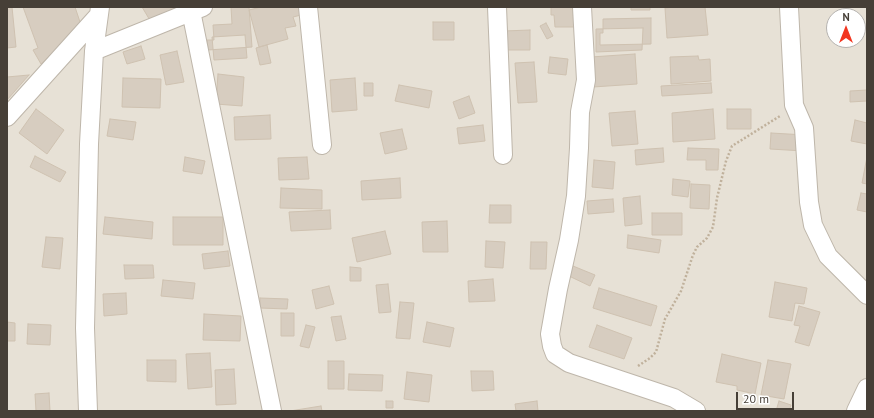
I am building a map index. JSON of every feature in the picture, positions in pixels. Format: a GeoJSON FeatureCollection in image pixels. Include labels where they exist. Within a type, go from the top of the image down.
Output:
{"type":"FeatureCollection","features":[{"type":"Feature","properties":{"kind":"street"},"geometry":{"type":"LineString","coordinates":[[308,7],[322,145]]}},
{"type":"Feature","properties":{"kind":"street"},"geometry":{"type":"LineString","coordinates":[[497,7],[503,155]]}},
{"type":"Feature","properties":{"kind":"street"},"geometry":{"type":"LineString","coordinates":[[582,7],[586,80],[580,112],[576,196],[569,240],[550,334],[552,346],[555,354],[570,363],[674,398],[696,411]]}},
{"type":"Feature","properties":{"kind":"street"},"geometry":{"type":"LineString","coordinates":[[789,7],[794,105],[804,128],[812,225],[828,256],[867,295]]}},
{"type":"Feature","properties":{"kind":"street"},"geometry":{"type":"LineString","coordinates":[[94,51],[197,9],[272,411]]}},
{"type":"Feature","properties":{"kind":"street"},"geometry":{"type":"LineString","coordinates":[[88,411],[85,328],[88,144],[94,51],[99,12]]}},
{"type":"Feature","properties":{"kind":"street"},"geometry":{"type":"LineString","coordinates":[[7,117],[99,12]]}},
{"type":"Feature","properties":{"kind":"street"},"geometry":{"type":"LineString","coordinates":[[856,411],[867,388]]}},
{"type":"Feature","properties":{"kind":"path"},"geometry":{"type":"LineString","coordinates":[[609,377],[644,363],[656,352],[665,319],[681,291],[693,255],[697,247],[707,238],[713,227],[723,176],[732,146],[772,122],[794,105]]}},
{"type":"Feature","properties":{"kind":"shaded area"},"geometry":{"type":"Polygon","coordinates":[[[7,7],[867,7],[867,411],[7,411],[7,7]]]}},
{"type":"Feature","properties":{"kind":"building"},"geometry":{"type":"Polygon","coordinates":[[[7,7],[12,7],[16,47],[7,48],[7,7]]]}},
{"type":"Feature","properties":{"kind":"building"},"geometry":{"type":"Polygon","coordinates":[[[23,7],[75,7],[81,25],[61,49],[59,46],[41,64],[33,50],[38,48],[23,7]]]}},
{"type":"Feature","properties":{"kind":"building"},"geometry":{"type":"Polygon","coordinates":[[[142,7],[178,7],[151,22],[142,7]]]}},
{"type":"Feature","properties":{"kind":"building"},"geometry":{"type":"Polygon","coordinates":[[[231,7],[249,7],[252,47],[208,50],[207,40],[214,40],[213,25],[232,24],[231,7]]]}},
{"type":"Feature","properties":{"kind":"building"},"geometry":{"type":"Polygon","coordinates":[[[261,7],[298,7],[301,15],[293,17],[296,26],[285,28],[288,39],[259,47],[249,10],[261,7]]]}},
{"type":"Feature","properties":{"kind":"building"},"geometry":{"type":"Polygon","coordinates":[[[551,7],[579,7],[580,27],[555,27],[554,15],[551,15],[551,7]]]}},
{"type":"Feature","properties":{"kind":"building"},"geometry":{"type":"Polygon","coordinates":[[[631,7],[650,7],[650,10],[631,10],[631,7]]]}},
{"type":"Feature","properties":{"kind":"building"},"geometry":{"type":"Polygon","coordinates":[[[705,7],[708,35],[667,38],[665,8],[705,7]]]}},
{"type":"Feature","properties":{"kind":"building"},"geometry":{"type":"Polygon","coordinates":[[[651,18],[651,44],[600,45],[600,33],[603,33],[603,19],[651,18]]]}},
{"type":"Feature","properties":{"kind":"building"},"geometry":{"type":"Polygon","coordinates":[[[433,22],[454,22],[454,40],[433,40],[433,22]]]}},
{"type":"Feature","properties":{"kind":"building"},"geometry":{"type":"Polygon","coordinates":[[[546,23],[553,36],[547,39],[540,26],[546,23]]]}},
{"type":"Feature","properties":{"kind":"building"},"geometry":{"type":"Polygon","coordinates":[[[643,28],[642,50],[596,52],[596,29],[643,28]]]}},
{"type":"Feature","properties":{"kind":"building"},"geometry":{"type":"Polygon","coordinates":[[[530,30],[530,50],[505,50],[504,31],[530,30]]]}},
{"type":"Feature","properties":{"kind":"building"},"geometry":{"type":"Polygon","coordinates":[[[245,35],[247,58],[214,60],[212,37],[245,35]]]}},
{"type":"Feature","properties":{"kind":"building"},"geometry":{"type":"Polygon","coordinates":[[[267,45],[271,63],[260,65],[256,48],[267,45]]]}},
{"type":"Feature","properties":{"kind":"building"},"geometry":{"type":"Polygon","coordinates":[[[141,46],[145,59],[127,64],[123,52],[141,46]]]}},
{"type":"Feature","properties":{"kind":"building"},"geometry":{"type":"Polygon","coordinates":[[[177,51],[184,82],[166,85],[160,55],[177,51]]]}},
{"type":"Feature","properties":{"kind":"building"},"geometry":{"type":"Polygon","coordinates":[[[635,54],[637,84],[593,87],[591,57],[635,54]]]}},
{"type":"Feature","properties":{"kind":"building"},"geometry":{"type":"Polygon","coordinates":[[[698,56],[699,60],[710,59],[711,81],[671,84],[670,57],[698,56]]]}},
{"type":"Feature","properties":{"kind":"building"},"geometry":{"type":"Polygon","coordinates":[[[550,57],[568,59],[566,75],[548,73],[550,57]]]}},
{"type":"Feature","properties":{"kind":"building"},"geometry":{"type":"Polygon","coordinates":[[[534,62],[537,102],[518,103],[515,63],[534,62]]]}},
{"type":"Feature","properties":{"kind":"building"},"geometry":{"type":"Polygon","coordinates":[[[218,74],[244,77],[242,106],[216,104],[218,74]]]}},
{"type":"Feature","properties":{"kind":"building"},"geometry":{"type":"Polygon","coordinates":[[[29,75],[7,100],[7,77],[29,75]]]}},
{"type":"Feature","properties":{"kind":"building"},"geometry":{"type":"Polygon","coordinates":[[[123,78],[161,79],[160,108],[122,107],[123,78]]]}},
{"type":"Feature","properties":{"kind":"building"},"geometry":{"type":"Polygon","coordinates":[[[355,78],[357,110],[332,112],[330,80],[355,78]]]}},
{"type":"Feature","properties":{"kind":"building"},"geometry":{"type":"Polygon","coordinates":[[[364,83],[373,83],[373,96],[364,96],[364,83]]]}},
{"type":"Feature","properties":{"kind":"building"},"geometry":{"type":"Polygon","coordinates":[[[711,83],[712,93],[662,96],[661,86],[711,83]]]}},
{"type":"Feature","properties":{"kind":"building"},"geometry":{"type":"Polygon","coordinates":[[[399,85],[432,91],[429,108],[395,101],[399,85]]]}},
{"type":"Feature","properties":{"kind":"building"},"geometry":{"type":"Polygon","coordinates":[[[867,90],[867,101],[850,102],[850,91],[867,90]]]}},
{"type":"Feature","properties":{"kind":"building"},"geometry":{"type":"Polygon","coordinates":[[[469,96],[475,113],[459,119],[453,102],[469,96]]]}},
{"type":"Feature","properties":{"kind":"building"},"geometry":{"type":"Polygon","coordinates":[[[36,109],[64,130],[47,154],[19,133],[36,109]]]}},
{"type":"Feature","properties":{"kind":"building"},"geometry":{"type":"Polygon","coordinates":[[[713,109],[715,139],[673,142],[672,113],[713,109]]]}},
{"type":"Feature","properties":{"kind":"building"},"geometry":{"type":"Polygon","coordinates":[[[727,109],[751,109],[751,129],[727,129],[727,109]]]}},
{"type":"Feature","properties":{"kind":"building"},"geometry":{"type":"Polygon","coordinates":[[[635,111],[638,144],[612,146],[609,113],[635,111]]]}},
{"type":"Feature","properties":{"kind":"building"},"geometry":{"type":"Polygon","coordinates":[[[270,115],[271,139],[235,140],[234,117],[270,115]]]}},
{"type":"Feature","properties":{"kind":"building"},"geometry":{"type":"Polygon","coordinates":[[[110,119],[136,122],[133,140],[107,136],[110,119]]]}},
{"type":"Feature","properties":{"kind":"building"},"geometry":{"type":"Polygon","coordinates":[[[855,120],[867,123],[867,144],[851,141],[855,120]]]}},
{"type":"Feature","properties":{"kind":"building"},"geometry":{"type":"Polygon","coordinates":[[[483,125],[485,141],[459,144],[457,128],[483,125]]]}},
{"type":"Feature","properties":{"kind":"building"},"geometry":{"type":"Polygon","coordinates":[[[402,129],[407,149],[385,154],[380,133],[402,129]]]}},
{"type":"Feature","properties":{"kind":"building"},"geometry":{"type":"Polygon","coordinates":[[[771,133],[805,135],[804,151],[770,149],[771,133]]]}},
{"type":"Feature","properties":{"kind":"building"},"geometry":{"type":"Polygon","coordinates":[[[663,148],[664,162],[636,165],[635,150],[663,148]]]}},
{"type":"Feature","properties":{"kind":"building"},"geometry":{"type":"Polygon","coordinates":[[[688,148],[719,149],[718,170],[706,170],[706,160],[687,160],[688,148]]]}},
{"type":"Feature","properties":{"kind":"building"},"geometry":{"type":"Polygon","coordinates":[[[35,156],[66,172],[60,182],[30,167],[35,156]]]}},
{"type":"Feature","properties":{"kind":"building"},"geometry":{"type":"Polygon","coordinates":[[[185,157],[205,161],[202,174],[183,171],[185,157]]]}},
{"type":"Feature","properties":{"kind":"building"},"geometry":{"type":"Polygon","coordinates":[[[307,157],[309,179],[279,180],[278,158],[307,157]]]}},
{"type":"Feature","properties":{"kind":"building"},"geometry":{"type":"Polygon","coordinates":[[[867,157],[867,184],[862,183],[867,157]]]}},
{"type":"Feature","properties":{"kind":"building"},"geometry":{"type":"Polygon","coordinates":[[[594,160],[615,162],[613,189],[592,187],[594,160]]]}},
{"type":"Feature","properties":{"kind":"building"},"geometry":{"type":"Polygon","coordinates":[[[400,178],[401,198],[362,200],[361,181],[400,178]]]}},
{"type":"Feature","properties":{"kind":"building"},"geometry":{"type":"Polygon","coordinates":[[[673,179],[690,181],[688,197],[672,195],[673,179]]]}},
{"type":"Feature","properties":{"kind":"building"},"geometry":{"type":"Polygon","coordinates":[[[691,184],[710,185],[709,209],[690,208],[691,184]]]}},
{"type":"Feature","properties":{"kind":"building"},"geometry":{"type":"Polygon","coordinates":[[[281,188],[322,190],[322,209],[280,208],[281,188]]]}},
{"type":"Feature","properties":{"kind":"building"},"geometry":{"type":"Polygon","coordinates":[[[861,193],[867,194],[867,212],[857,210],[861,193]]]}},
{"type":"Feature","properties":{"kind":"building"},"geometry":{"type":"Polygon","coordinates":[[[640,196],[642,224],[625,226],[623,198],[640,196]]]}},
{"type":"Feature","properties":{"kind":"building"},"geometry":{"type":"Polygon","coordinates":[[[613,199],[614,212],[588,214],[587,201],[613,199]]]}},
{"type":"Feature","properties":{"kind":"building"},"geometry":{"type":"Polygon","coordinates":[[[490,205],[511,205],[511,223],[489,223],[490,205]]]}},
{"type":"Feature","properties":{"kind":"building"},"geometry":{"type":"Polygon","coordinates":[[[330,210],[331,229],[291,231],[289,212],[330,210]]]}},
{"type":"Feature","properties":{"kind":"building"},"geometry":{"type":"Polygon","coordinates":[[[652,213],[682,213],[682,235],[652,235],[652,213]]]}},
{"type":"Feature","properties":{"kind":"building"},"geometry":{"type":"Polygon","coordinates":[[[105,217],[153,222],[152,239],[103,234],[105,217]]]}},
{"type":"Feature","properties":{"kind":"building"},"geometry":{"type":"Polygon","coordinates":[[[173,217],[223,217],[223,245],[173,245],[173,217]]]}},
{"type":"Feature","properties":{"kind":"building"},"geometry":{"type":"Polygon","coordinates":[[[447,221],[448,252],[423,252],[422,222],[447,221]]]}},
{"type":"Feature","properties":{"kind":"building"},"geometry":{"type":"Polygon","coordinates":[[[385,231],[391,254],[357,262],[352,238],[385,231]]]}},
{"type":"Feature","properties":{"kind":"building"},"geometry":{"type":"Polygon","coordinates":[[[628,235],[661,240],[659,253],[627,248],[628,235]]]}},
{"type":"Feature","properties":{"kind":"building"},"geometry":{"type":"Polygon","coordinates":[[[46,237],[63,238],[60,269],[42,267],[46,237]]]}},
{"type":"Feature","properties":{"kind":"building"},"geometry":{"type":"Polygon","coordinates":[[[486,241],[505,242],[503,268],[485,267],[486,241]]]}},
{"type":"Feature","properties":{"kind":"building"},"geometry":{"type":"Polygon","coordinates":[[[531,242],[547,242],[546,269],[530,269],[531,242]]]}},
{"type":"Feature","properties":{"kind":"building"},"geometry":{"type":"Polygon","coordinates":[[[228,251],[230,266],[204,269],[202,254],[228,251]]]}},
{"type":"Feature","properties":{"kind":"building"},"geometry":{"type":"Polygon","coordinates":[[[124,265],[153,265],[154,278],[125,279],[124,265]]]}},
{"type":"Feature","properties":{"kind":"building"},"geometry":{"type":"Polygon","coordinates":[[[573,266],[595,275],[590,286],[569,276],[573,266]]]}},
{"type":"Feature","properties":{"kind":"building"},"geometry":{"type":"Polygon","coordinates":[[[350,267],[361,268],[361,281],[350,281],[350,267]]]}},
{"type":"Feature","properties":{"kind":"building"},"geometry":{"type":"Polygon","coordinates":[[[493,279],[495,301],[469,302],[468,281],[493,279]]]}},
{"type":"Feature","properties":{"kind":"building"},"geometry":{"type":"Polygon","coordinates":[[[163,280],[195,283],[193,299],[161,296],[163,280]]]}},
{"type":"Feature","properties":{"kind":"building"},"geometry":{"type":"Polygon","coordinates":[[[775,282],[807,288],[804,304],[795,303],[792,321],[769,317],[775,282]]]}},
{"type":"Feature","properties":{"kind":"building"},"geometry":{"type":"Polygon","coordinates":[[[388,284],[391,312],[379,313],[376,285],[388,284]]]}},
{"type":"Feature","properties":{"kind":"building"},"geometry":{"type":"Polygon","coordinates":[[[329,286],[334,304],[316,309],[312,290],[329,286]]]}},
{"type":"Feature","properties":{"kind":"building"},"geometry":{"type":"Polygon","coordinates":[[[599,288],[657,306],[651,326],[593,308],[599,288]]]}},
{"type":"Feature","properties":{"kind":"building"},"geometry":{"type":"Polygon","coordinates":[[[126,293],[127,314],[104,316],[103,294],[126,293]]]}},
{"type":"Feature","properties":{"kind":"building"},"geometry":{"type":"Polygon","coordinates":[[[260,298],[288,299],[287,309],[260,308],[260,298]]]}},
{"type":"Feature","properties":{"kind":"building"},"geometry":{"type":"Polygon","coordinates":[[[400,302],[414,303],[410,339],[396,338],[400,302]]]}},
{"type":"Feature","properties":{"kind":"building"},"geometry":{"type":"Polygon","coordinates":[[[799,306],[820,312],[809,346],[795,342],[800,326],[794,325],[799,306]]]}},
{"type":"Feature","properties":{"kind":"building"},"geometry":{"type":"Polygon","coordinates":[[[281,313],[294,313],[294,336],[281,336],[281,313]]]}},
{"type":"Feature","properties":{"kind":"building"},"geometry":{"type":"Polygon","coordinates":[[[204,314],[241,316],[240,341],[203,340],[204,314]]]}},
{"type":"Feature","properties":{"kind":"building"},"geometry":{"type":"Polygon","coordinates":[[[341,316],[346,339],[336,341],[331,317],[341,316]]]}},
{"type":"Feature","properties":{"kind":"building"},"geometry":{"type":"Polygon","coordinates":[[[7,322],[15,323],[15,341],[7,341],[7,322]]]}},
{"type":"Feature","properties":{"kind":"building"},"geometry":{"type":"Polygon","coordinates":[[[427,322],[454,328],[450,347],[423,342],[427,322]]]}},
{"type":"Feature","properties":{"kind":"building"},"geometry":{"type":"Polygon","coordinates":[[[28,324],[51,325],[50,345],[27,344],[28,324]]]}},
{"type":"Feature","properties":{"kind":"building"},"geometry":{"type":"Polygon","coordinates":[[[306,325],[315,327],[309,348],[300,346],[306,325]]]}},
{"type":"Feature","properties":{"kind":"building"},"geometry":{"type":"Polygon","coordinates":[[[597,325],[632,338],[624,359],[589,347],[597,325]]]}},
{"type":"Feature","properties":{"kind":"building"},"geometry":{"type":"Polygon","coordinates":[[[210,353],[212,387],[188,389],[186,354],[210,353]]]}},
{"type":"Feature","properties":{"kind":"building"},"geometry":{"type":"Polygon","coordinates":[[[722,354],[761,363],[755,394],[737,390],[737,386],[716,382],[722,354]]]}},
{"type":"Feature","properties":{"kind":"building"},"geometry":{"type":"Polygon","coordinates":[[[147,360],[176,360],[176,382],[147,381],[147,360]]]}},
{"type":"Feature","properties":{"kind":"building"},"geometry":{"type":"Polygon","coordinates":[[[768,360],[791,364],[784,399],[761,395],[768,360]]]}},
{"type":"Feature","properties":{"kind":"building"},"geometry":{"type":"Polygon","coordinates":[[[328,361],[344,361],[344,389],[328,389],[328,361]]]}},
{"type":"Feature","properties":{"kind":"building"},"geometry":{"type":"Polygon","coordinates":[[[234,369],[236,404],[216,405],[215,370],[234,369]]]}},
{"type":"Feature","properties":{"kind":"building"},"geometry":{"type":"Polygon","coordinates":[[[471,371],[493,371],[494,390],[472,391],[471,371]]]}},
{"type":"Feature","properties":{"kind":"building"},"geometry":{"type":"Polygon","coordinates":[[[407,372],[432,375],[429,402],[404,399],[407,372]]]}},
{"type":"Feature","properties":{"kind":"building"},"geometry":{"type":"Polygon","coordinates":[[[349,374],[383,375],[382,391],[348,390],[349,374]]]}},
{"type":"Feature","properties":{"kind":"building"},"geometry":{"type":"Polygon","coordinates":[[[49,393],[50,411],[36,411],[35,394],[49,393]]]}},
{"type":"Feature","properties":{"kind":"building"},"geometry":{"type":"Polygon","coordinates":[[[386,401],[393,401],[393,408],[386,408],[386,401]]]}},
{"type":"Feature","properties":{"kind":"building"},"geometry":{"type":"Polygon","coordinates":[[[537,401],[538,411],[516,411],[515,404],[537,401]]]}},
{"type":"Feature","properties":{"kind":"building"},"geometry":{"type":"Polygon","coordinates":[[[779,401],[791,405],[789,411],[776,411],[779,401]]]}},
{"type":"Feature","properties":{"kind":"building"},"geometry":{"type":"Polygon","coordinates":[[[321,406],[322,411],[290,411],[321,406]]]}}]}
